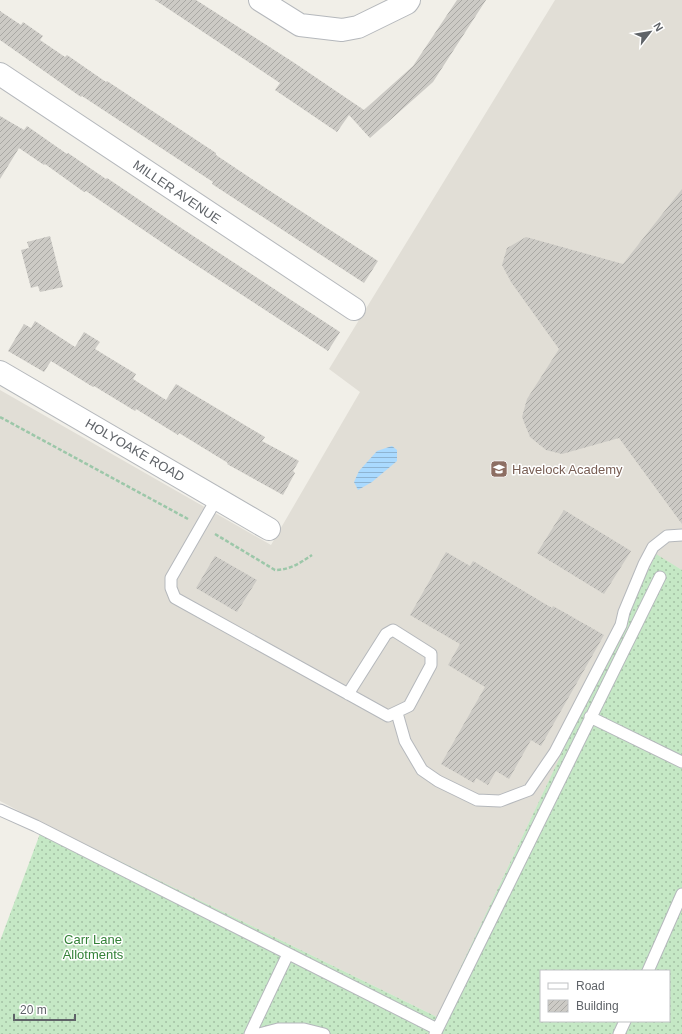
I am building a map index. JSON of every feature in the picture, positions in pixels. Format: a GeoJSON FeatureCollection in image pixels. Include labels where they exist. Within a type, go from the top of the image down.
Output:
{"type":"FeatureCollection","features":[{"type":"Feature","properties":{"kind":"street"},"geometry":{"type":"LineString","coordinates":[[260,0],[300,25],[342,30],[358,27],[407,3],[409,0]]}},
{"type":"Feature","properties":{"kind":"street","name":"MILLER AVENUE"},"geometry":{"type":"LineString","coordinates":[[0,74],[354,309]]}},
{"type":"Feature","properties":{"kind":"street","name":"HOLYOAKE ROAD"},"geometry":{"type":"LineString","coordinates":[[0,372],[269,529]]}},
{"type":"Feature","properties":{"kind":"lane"},"geometry":{"type":"LineString","coordinates":[[217,498],[171,578],[171,588],[175,598],[348,694],[388,716],[409,706],[431,665],[431,654],[393,630],[386,634],[348,694]]}},
{"type":"Feature","properties":{"kind":"lane"},"geometry":{"type":"LineString","coordinates":[[397,713],[405,741],[422,770],[438,781],[477,800],[500,801],[529,790],[555,752],[617,632],[653,546],[667,536],[682,534]]}},
{"type":"Feature","properties":{"kind":"lane"},"geometry":{"type":"LineString","coordinates":[[0,810],[36,826],[436,1031],[660,577]]}},
{"type":"Feature","properties":{"kind":"lane"},"geometry":{"type":"LineString","coordinates":[[590,717],[682,762]]}},
{"type":"Feature","properties":{"kind":"lane"},"geometry":{"type":"LineString","coordinates":[[648,970],[682,894]]}},
{"type":"Feature","properties":{"kind":"lane"},"geometry":{"type":"LineString","coordinates":[[250,1034],[288,954]]}},
{"type":"Feature","properties":{"kind":"lane"},"geometry":{"type":"LineString","coordinates":[[620,1034],[625,1022]]}},
{"type":"Feature","properties":{"kind":"lane"},"geometry":{"type":"LineString","coordinates":[[259,1034],[278,1029],[304,1029],[324,1034]]}},
{"type":"Feature","properties":{"kind":"path"},"geometry":{"type":"LineString","coordinates":[[0,417],[201,526],[275,570],[284,570],[298,565],[312,555]]}},
{"type":"Feature","properties":{"kind":"shaded area","name":"Havelock Academy"},"geometry":{"type":"Polygon","coordinates":[[[555,0],[682,0],[682,570],[656,555],[437,1017],[0,801],[0,390],[271,545],[360,392],[329,369],[555,0]]]}},
{"type":"Feature","properties":{"kind":"green space","name":"Carr Lane Allotments"},"geometry":{"type":"Polygon","coordinates":[[[656,554],[682,570],[682,1034],[0,1034],[0,941],[41,831],[38,821],[437,1017],[656,554]]]}},
{"type":"Feature","properties":{"kind":"water"},"geometry":{"type":"Polygon","coordinates":[[[392,446],[397,450],[397,461],[372,482],[358,490],[354,482],[359,471],[377,451],[392,446]]]}},
{"type":"Feature","properties":{"kind":"building"},"geometry":{"type":"Polygon","coordinates":[[[155,0],[196,0],[293,62],[364,110],[413,66],[457,0],[486,0],[433,82],[370,138],[349,115],[337,132],[275,90],[280,83],[155,0]]]}},
{"type":"Feature","properties":{"kind":"building"},"geometry":{"type":"Polygon","coordinates":[[[0,11],[21,25],[23,22],[43,36],[40,40],[65,57],[67,55],[106,82],[107,81],[216,153],[216,155],[267,189],[378,261],[364,283],[212,184],[213,182],[82,96],[81,97],[0,40],[0,11]]]}},
{"type":"Feature","properties":{"kind":"building"},"geometry":{"type":"Polygon","coordinates":[[[0,116],[24,130],[27,126],[67,154],[68,153],[106,179],[107,178],[340,332],[328,351],[19,148],[0,179],[0,116]]]}},
{"type":"Feature","properties":{"kind":"building","name":"Havelock Academy"},"geometry":{"type":"Polygon","coordinates":[[[682,189],[682,524],[619,438],[562,454],[546,450],[530,437],[522,417],[527,399],[559,349],[511,282],[502,265],[507,248],[526,237],[623,264],[682,189]]]}},
{"type":"Feature","properties":{"kind":"building"},"geometry":{"type":"Polygon","coordinates":[[[50,236],[63,287],[40,292],[38,286],[31,288],[21,250],[29,248],[27,242],[50,236]]]}},
{"type":"Feature","properties":{"kind":"building"},"geometry":{"type":"Polygon","coordinates":[[[35,321],[75,347],[84,332],[100,342],[95,349],[136,374],[133,379],[166,400],[176,384],[265,437],[262,441],[299,461],[293,471],[295,473],[283,495],[227,464],[228,463],[179,433],[178,435],[136,409],[135,411],[51,361],[44,372],[8,351],[24,324],[31,328],[35,321]]]}},
{"type":"Feature","properties":{"kind":"building","name":"Havelock Academy"},"geometry":{"type":"Polygon","coordinates":[[[564,510],[631,551],[604,594],[537,553],[564,510]]]}},
{"type":"Feature","properties":{"kind":"building"},"geometry":{"type":"Polygon","coordinates":[[[446,552],[470,566],[473,561],[552,608],[553,606],[604,635],[541,746],[531,740],[509,779],[496,771],[488,785],[476,778],[474,783],[441,764],[485,687],[448,665],[460,644],[410,615],[446,552]]]}},
{"type":"Feature","properties":{"kind":"building"},"geometry":{"type":"Polygon","coordinates":[[[215,556],[257,580],[237,612],[196,588],[215,556]]]}},
{"type":"Feature","properties":{"kind":"place","name":"Havelock Academy"},"geometry":{"type":"Point","coordinates":[499,469]}}]}
